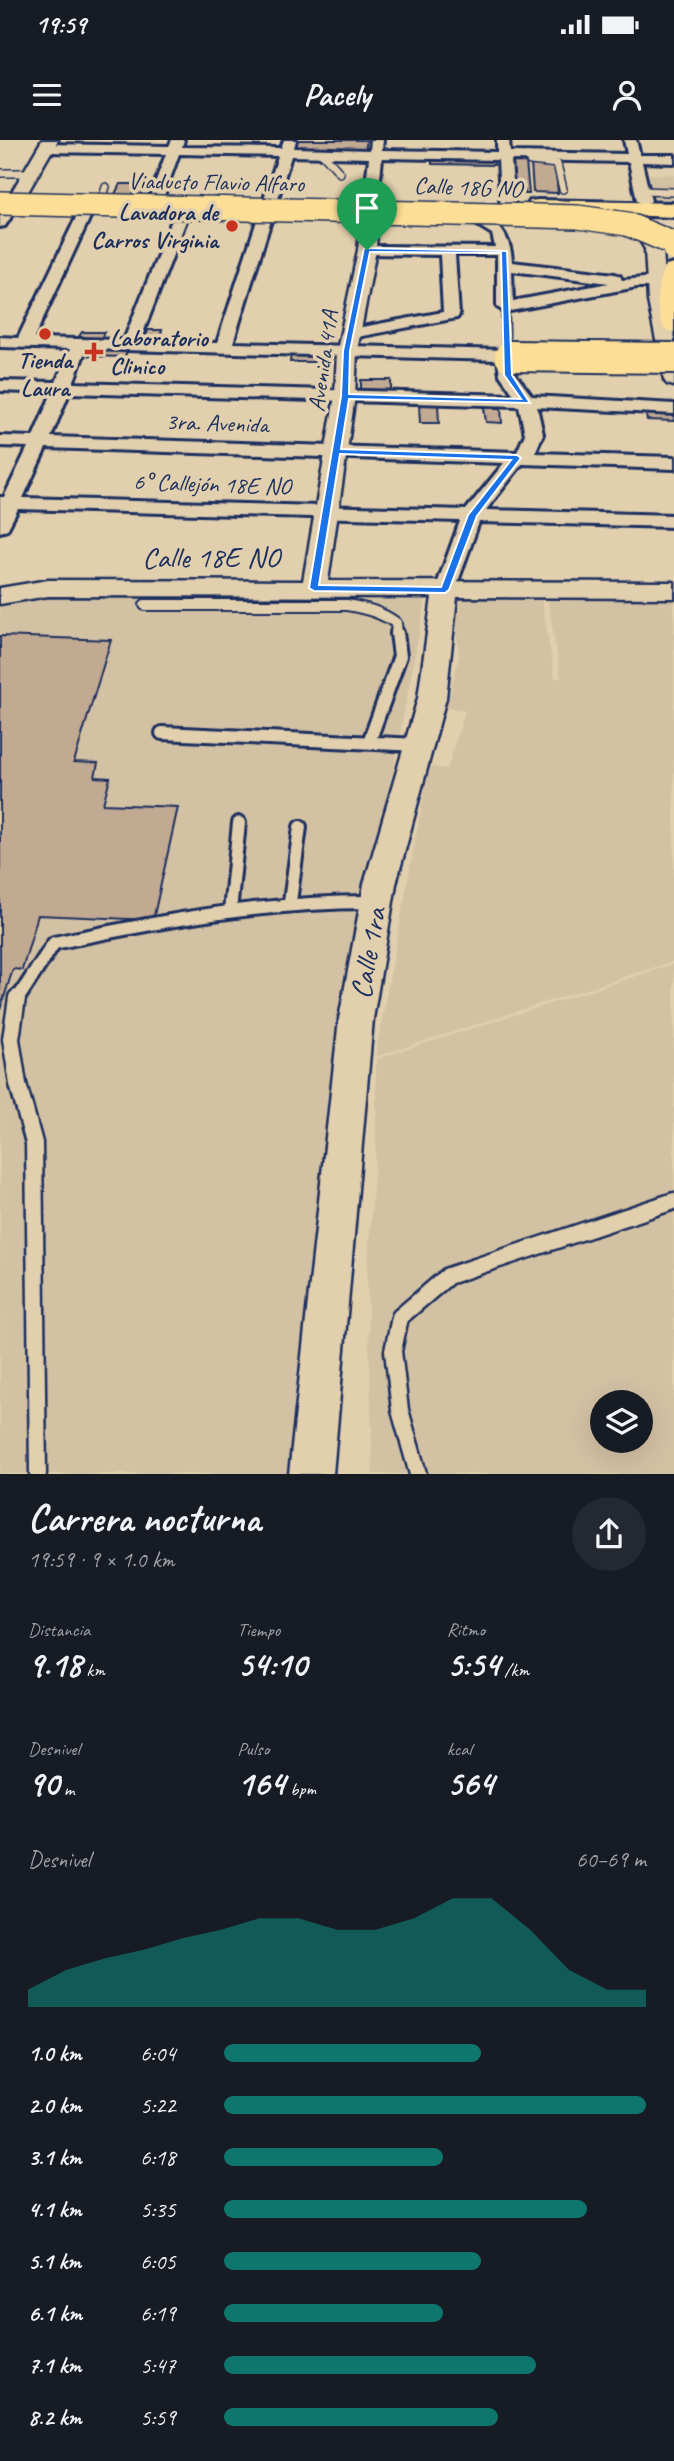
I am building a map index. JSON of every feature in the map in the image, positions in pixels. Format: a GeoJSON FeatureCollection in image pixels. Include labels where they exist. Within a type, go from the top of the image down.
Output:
{"type":"FeatureCollection","features":[{"type":"Feature","properties":{"kind":"main road","name":"Viaducto Flavio Alfaro"},"geometry":{"type":"LineString","coordinates":[[4,200],[457,209],[572,213],[641,221],[672,221]]}},
{"type":"Feature","properties":{"kind":"main road","name":"Viaducto Flavio Alfaro"},"geometry":{"type":"LineString","coordinates":[[4,200],[578,217],[620,222],[642,228],[673,243],[674,249]]}},
{"type":"Feature","properties":{"kind":"main road"},"geometry":{"type":"LineString","coordinates":[[457,209],[538,206],[672,221]]}},
{"type":"Feature","properties":{"kind":"main road"},"geometry":{"type":"LineString","coordinates":[[508,356],[545,360],[672,353],[670,293],[655,279]]}},
{"type":"Feature","properties":{"kind":"street"},"geometry":{"type":"LineString","coordinates":[[503,140],[508,213]]}},
{"type":"Feature","properties":{"kind":"street"},"geometry":{"type":"LineString","coordinates":[[630,140],[643,196]]}},
{"type":"Feature","properties":{"kind":"street"},"geometry":{"type":"LineString","coordinates":[[0,223],[4,200],[30,173],[48,144],[288,146],[322,153],[376,147],[503,156],[674,159]]}},
{"type":"Feature","properties":{"kind":"street"},"geometry":{"type":"LineString","coordinates":[[154,204],[176,145]]}},
{"type":"Feature","properties":{"kind":"street"},"geometry":{"type":"LineString","coordinates":[[224,347],[288,146]]}},
{"type":"Feature","properties":{"kind":"street","name":"Avenida 41A"},"geometry":{"type":"LineString","coordinates":[[314,588],[345,396],[349,342],[367,250],[376,147]]}},
{"type":"Feature","properties":{"kind":"street"},"geometry":{"type":"LineString","coordinates":[[24,342],[99,197]]}},
{"type":"Feature","properties":{"kind":"street","name":"Calle 18G NO"},"geometry":{"type":"LineString","coordinates":[[4,200],[99,197],[154,204],[572,213],[615,219],[638,227],[649,238],[654,249],[655,279]]}},
{"type":"Feature","properties":{"kind":"street"},"geometry":{"type":"LineString","coordinates":[[131,344],[185,205]]}},
{"type":"Feature","properties":{"kind":"street"},"geometry":{"type":"LineString","coordinates":[[457,209],[495,229],[504,258],[505,307],[655,279]]}},
{"type":"Feature","properties":{"kind":"street"},"geometry":{"type":"LineString","coordinates":[[367,250],[447,250],[655,279]]}},
{"type":"Feature","properties":{"kind":"street"},"geometry":{"type":"LineString","coordinates":[[349,342],[451,316],[447,250]]}},
{"type":"Feature","properties":{"kind":"street"},"geometry":{"type":"LineString","coordinates":[[0,342],[224,347],[349,342],[508,356],[508,375],[527,401],[534,434],[521,456]]}},
{"type":"Feature","properties":{"kind":"street"},"geometry":{"type":"LineString","coordinates":[[0,526],[5,503],[40,442],[80,344]]}},
{"type":"Feature","properties":{"kind":"street"},"geometry":{"type":"LineString","coordinates":[[0,386],[527,401],[674,409]]}},
{"type":"Feature","properties":{"kind":"street","name":"3ra. Avenida"},"geometry":{"type":"LineString","coordinates":[[0,441],[674,463]]}},
{"type":"Feature","properties":{"kind":"street","name":"Calle 1ra"},"geometry":{"type":"LineString","coordinates":[[311,1474],[356,1019],[377,902],[432,698],[445,590],[472,515],[521,456]]}},
{"type":"Feature","properties":{"kind":"street","name":"6° Callejón 18E NO"},"geometry":{"type":"LineString","coordinates":[[5,503],[674,521]]}},
{"type":"Feature","properties":{"kind":"street","name":"Calle 18E NO"},"geometry":{"type":"LineString","coordinates":[[0,596],[48,588],[674,590]]}},
{"type":"Feature","properties":{"kind":"lane"},"geometry":{"type":"LineString","coordinates":[[322,153],[340,173]]}},
{"type":"Feature","properties":{"kind":"lane"},"geometry":{"type":"LineString","coordinates":[[527,156],[530,161],[557,164],[562,189]]}},
{"type":"Feature","properties":{"kind":"lane"},"geometry":{"type":"LineString","coordinates":[[0,173],[30,173]]}},
{"type":"Feature","properties":{"kind":"lane"},"geometry":{"type":"LineString","coordinates":[[643,196],[674,192]]}},
{"type":"Feature","properties":{"kind":"lane"},"geometry":{"type":"LineString","coordinates":[[505,307],[508,356]]}},
{"type":"Feature","properties":{"kind":"lane"},"geometry":{"type":"LineString","coordinates":[[145,605],[347,605],[374,609],[386,616],[396,623],[400,656],[369,742]]}},
{"type":"Feature","properties":{"kind":"lane"},"geometry":{"type":"LineString","coordinates":[[162,733],[419,746]]}},
{"type":"Feature","properties":{"kind":"lane"},"geometry":{"type":"LineString","coordinates":[[230,911],[239,823]]}},
{"type":"Feature","properties":{"kind":"lane"},"geometry":{"type":"LineString","coordinates":[[290,902],[300,827]]}},
{"type":"Feature","properties":{"kind":"lane"},"geometry":{"type":"LineString","coordinates":[[38,1474],[34,1143],[18,1084],[11,1039],[18,998],[54,943],[190,916],[290,902],[377,902]]}},
{"type":"Feature","properties":{"kind":"lane"},"geometry":{"type":"LineString","coordinates":[[418,1474],[399,1398],[393,1351],[400,1317],[447,1276],[674,1201]]}},
{"type":"Feature","properties":{"kind":"shaded area"},"geometry":{"type":"Polygon","coordinates":[[[645,174],[674,175],[674,204],[652,203],[645,174]]]}},
{"type":"Feature","properties":{"kind":"shaded area"},"geometry":{"type":"Polygon","coordinates":[[[453,595],[541,596],[555,678],[561,678],[547,596],[674,598],[674,961],[375,1057],[429,766],[447,769],[465,711],[447,707],[459,656],[453,595]]]}},
{"type":"Feature","properties":{"kind":"shaded area"},"geometry":{"type":"Polygon","coordinates":[[[53,597],[426,597],[327,1117],[290,1474],[0,1474],[0,607],[53,597]]]}},
{"type":"Feature","properties":{"kind":"shaded area"},"geometry":{"type":"Polygon","coordinates":[[[674,964],[674,1474],[373,1474],[367,1274],[376,1147],[376,1059],[674,964]]]}},
{"type":"Feature","properties":{"kind":"building"},"geometry":{"type":"Polygon","coordinates":[[[294,140],[367,140],[365,151],[292,149],[294,140]]]}},
{"type":"Feature","properties":{"kind":"building"},"geometry":{"type":"Polygon","coordinates":[[[432,157],[492,158],[494,165],[432,164],[432,157]]]}},
{"type":"Feature","properties":{"kind":"building"},"geometry":{"type":"Polygon","coordinates":[[[508,162],[526,162],[529,194],[525,194],[525,190],[510,189],[508,162]]]}},
{"type":"Feature","properties":{"kind":"building"},"geometry":{"type":"Polygon","coordinates":[[[531,163],[555,163],[558,193],[533,192],[531,163]]]}},
{"type":"Feature","properties":{"kind":"building"},"geometry":{"type":"Polygon","coordinates":[[[120,184],[145,184],[140,196],[114,196],[120,184]]]}},
{"type":"Feature","properties":{"kind":"building"},"geometry":{"type":"Polygon","coordinates":[[[148,330],[162,330],[159,340],[145,340],[148,330]]]}},
{"type":"Feature","properties":{"kind":"building"},"geometry":{"type":"Polygon","coordinates":[[[82,332],[104,332],[101,339],[78,338],[82,332]]]}},
{"type":"Feature","properties":{"kind":"building"},"geometry":{"type":"Polygon","coordinates":[[[93,347],[128,348],[125,357],[89,356],[93,347]]]}},
{"type":"Feature","properties":{"kind":"building"},"geometry":{"type":"Polygon","coordinates":[[[291,352],[333,353],[332,362],[290,362],[291,352]]]}},
{"type":"Feature","properties":{"kind":"building"},"geometry":{"type":"Polygon","coordinates":[[[361,380],[391,380],[391,392],[361,392],[361,380]]]}},
{"type":"Feature","properties":{"kind":"building"},"geometry":{"type":"Polygon","coordinates":[[[419,404],[438,404],[439,423],[420,423],[419,404]]]}},
{"type":"Feature","properties":{"kind":"building"},"geometry":{"type":"Polygon","coordinates":[[[484,408],[501,408],[502,423],[486,422],[484,408]]]}},
{"type":"Feature","properties":{"kind":"building"},"geometry":{"type":"Polygon","coordinates":[[[645,410],[674,411],[674,421],[647,420],[645,410]]]}},
{"type":"Feature","properties":{"kind":"building"},"geometry":{"type":"Polygon","coordinates":[[[0,636],[111,640],[74,762],[98,763],[95,777],[110,778],[103,804],[178,807],[153,920],[38,915],[22,970],[13,969],[0,1010],[0,636]]]}},
{"type":"Feature","properties":{"kind":"place","name":"Lavadora de Carros Virginia"},"geometry":{"type":"Point","coordinates":[232,226]}},
{"type":"Feature","properties":{"kind":"place","name":"Tienda Laura"},"geometry":{"type":"Point","coordinates":[45,334]}},
{"type":"Feature","properties":{"kind":"place","name":"Laboratorio Clinico"},"geometry":{"type":"Point","coordinates":[94,352]}},
{"type":"Feature","properties":{"kind":"route"},"geometry":{"type":"LineString","coordinates":[[367,250],[347,351],[345,396],[314,588],[445,590],[472,515],[517,458],[337,452],[345,396],[527,401],[508,375],[504,251],[367,250]]}}]}
